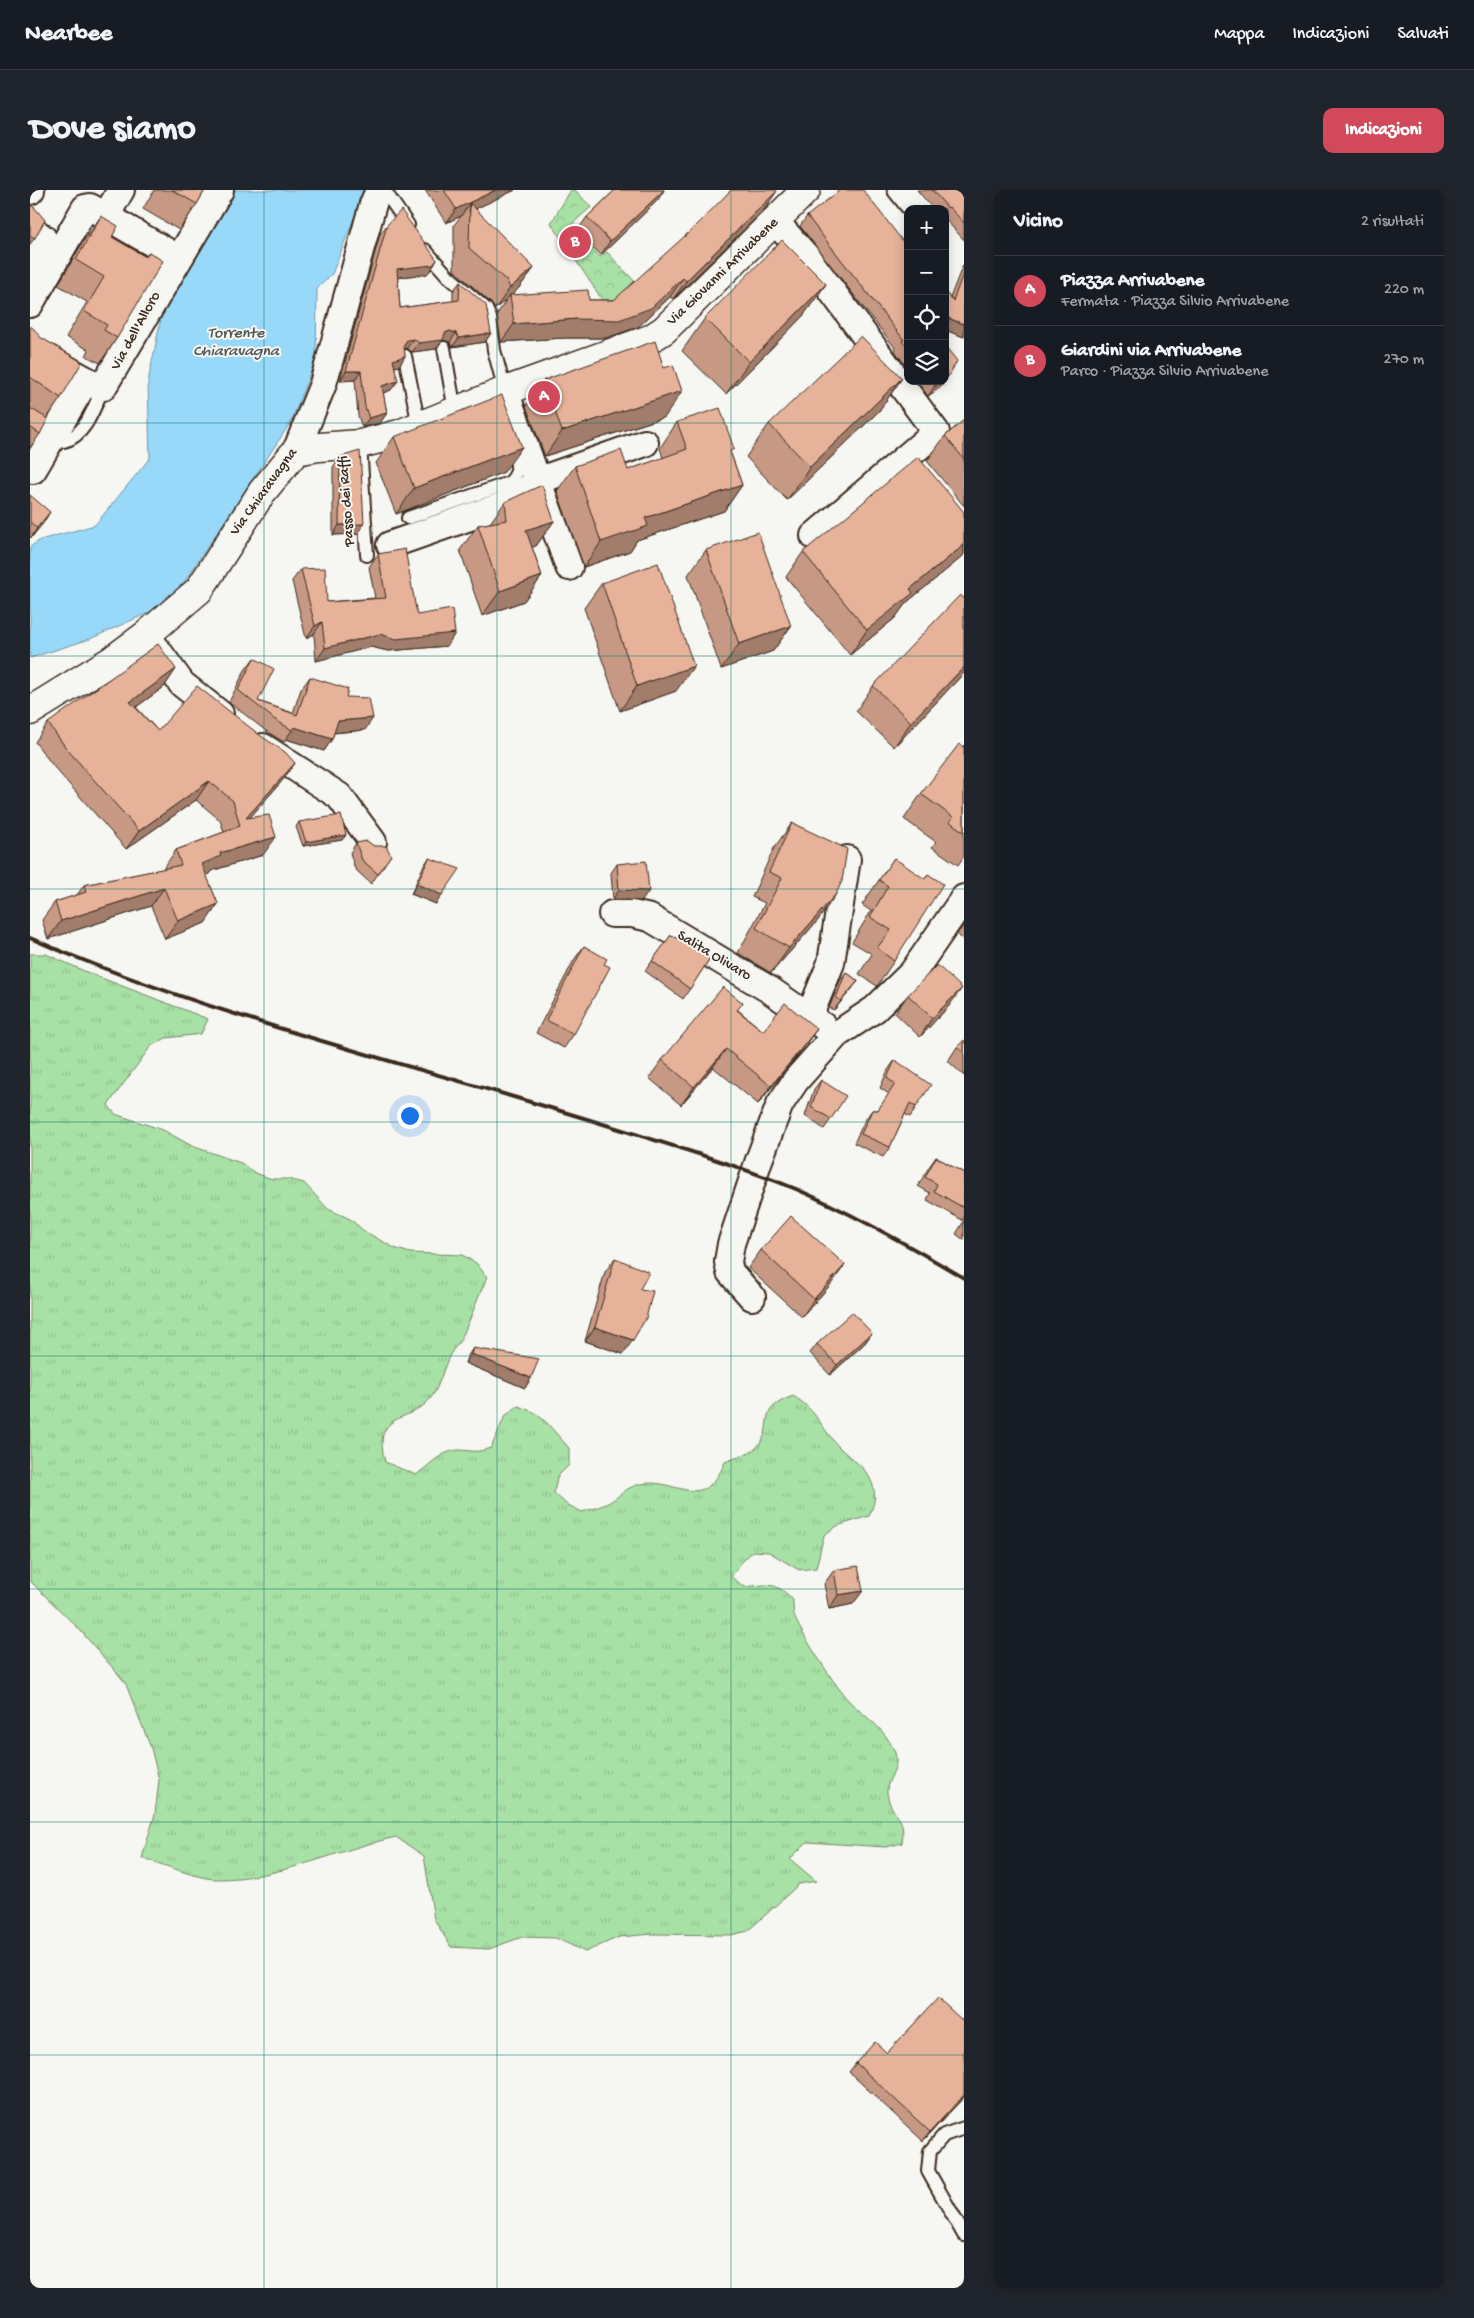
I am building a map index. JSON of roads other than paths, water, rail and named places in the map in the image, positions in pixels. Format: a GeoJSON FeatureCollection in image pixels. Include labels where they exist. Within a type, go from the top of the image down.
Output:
{"type":"FeatureCollection","features":[{"type":"Feature","properties":{"kind":"street"},"geometry":{"type":"LineString","coordinates":[[106,216],[121,190]]}},
{"type":"Feature","properties":{"kind":"street","name":"Via dell'Alloro"},"geometry":{"type":"LineString","coordinates":[[33,470],[95,384],[178,258],[220,190]]}},
{"type":"Feature","properties":{"kind":"street","name":"Via Chiaravagna"},"geometry":{"type":"LineString","coordinates":[[30,711],[106,664],[146,635],[199,590],[262,492],[296,451],[323,384],[363,239],[379,190]]}},
{"type":"Feature","properties":{"kind":"street","name":"Via Giovanni Arrivabene"},"geometry":{"type":"LineString","coordinates":[[296,451],[360,444],[400,434],[455,411],[497,400],[650,340],[664,330],[806,190]]}},
{"type":"Feature","properties":{"kind":"street"},"geometry":{"type":"LineString","coordinates":[[872,190],[876,202],[904,237]]}},
{"type":"Feature","properties":{"kind":"street"},"geometry":{"type":"LineString","coordinates":[[892,190],[904,210]]}},
{"type":"Feature","properties":{"kind":"street"},"geometry":{"type":"LineString","coordinates":[[30,304],[85,208],[90,207],[178,258]]}},
{"type":"Feature","properties":{"kind":"street"},"geometry":{"type":"LineString","coordinates":[[775,221],[806,256],[936,432],[814,536]]}},
{"type":"Feature","properties":{"kind":"street"},"geometry":{"type":"LineString","coordinates":[[30,228],[44,238],[46,244],[30,270]]}},
{"type":"Feature","properties":{"kind":"street"},"geometry":{"type":"LineString","coordinates":[[30,349],[95,384]]}},
{"type":"Feature","properties":{"kind":"street"},"geometry":{"type":"LineString","coordinates":[[497,400],[537,481],[568,567]]}},
{"type":"Feature","properties":{"kind":"street"},"geometry":{"type":"LineString","coordinates":[[378,550],[501,506],[520,496],[537,481],[645,443]]}},
{"type":"Feature","properties":{"kind":"street"},"geometry":{"type":"LineString","coordinates":[[146,635],[182,684],[243,732],[338,796],[374,842]]}},
{"type":"Feature","properties":{"kind":"street"},"geometry":{"type":"LineString","coordinates":[[809,1017],[831,963],[847,859]]}},
{"type":"Feature","properties":{"kind":"street"},"geometry":{"type":"LineString","coordinates":[[752,1297],[730,1272],[728,1262],[731,1244],[780,1104],[796,1080],[836,1035],[875,1009],[913,972],[964,898]]}},
{"type":"Feature","properties":{"kind":"street","name":"Salita Olivaro"},"geometry":{"type":"LineString","coordinates":[[612,914],[632,914],[650,918],[762,986],[836,1035]]}},
{"type":"Feature","properties":{"kind":"lane"},"geometry":{"type":"LineString","coordinates":[[384,190],[429,256],[448,276],[486,309],[490,318],[494,350],[497,400]]}},
{"type":"Feature","properties":{"kind":"lane"},"geometry":{"type":"LineString","coordinates":[[444,348],[455,411]]}},
{"type":"Feature","properties":{"kind":"lane"},"geometry":{"type":"LineString","coordinates":[[405,356],[419,426]]}},
{"type":"Feature","properties":{"kind":"lane"},"geometry":{"type":"LineString","coordinates":[[64,441],[74,436],[85,424],[95,384]]}},
{"type":"Feature","properties":{"kind":"lane"},"geometry":{"type":"LineString","coordinates":[[408,518],[510,483],[516,476],[518,468],[505,435]]}},
{"type":"Feature","properties":{"kind":"lane","name":"Passo dei Raffi"},"geometry":{"type":"LineString","coordinates":[[360,444],[378,550]]}},
{"type":"Feature","properties":{"kind":"lane"},"geometry":{"type":"LineString","coordinates":[[964,2128],[944,2136],[930,2152],[928,2171],[964,2235]]}},
{"type":"Feature","properties":{"kind":"water","name":"Torrente Chiaravagna"},"geometry":{"type":"Polygon","coordinates":[[[235,190],[365,190],[332,274],[317,289],[316,358],[291,422],[170,603],[90,639],[30,658],[30,547],[40,540],[95,525],[150,458],[148,382],[162,313],[235,190]]]}},
{"type":"Feature","properties":{"kind":"railway"},"geometry":{"type":"LineString","coordinates":[[30,938],[173,994],[246,1018],[542,1105],[751,1172],[796,1189],[839,1209],[902,1242],[964,1278]]}},
{"type":"Feature","properties":{"kind":"place","name":"Giardini via Arrivabene"},"geometry":{"type":"Point","coordinates":[575,242]}},
{"type":"Feature","properties":{"kind":"place","name":"Piazza Arrivabene"},"geometry":{"type":"Point","coordinates":[544,397]}}]}
